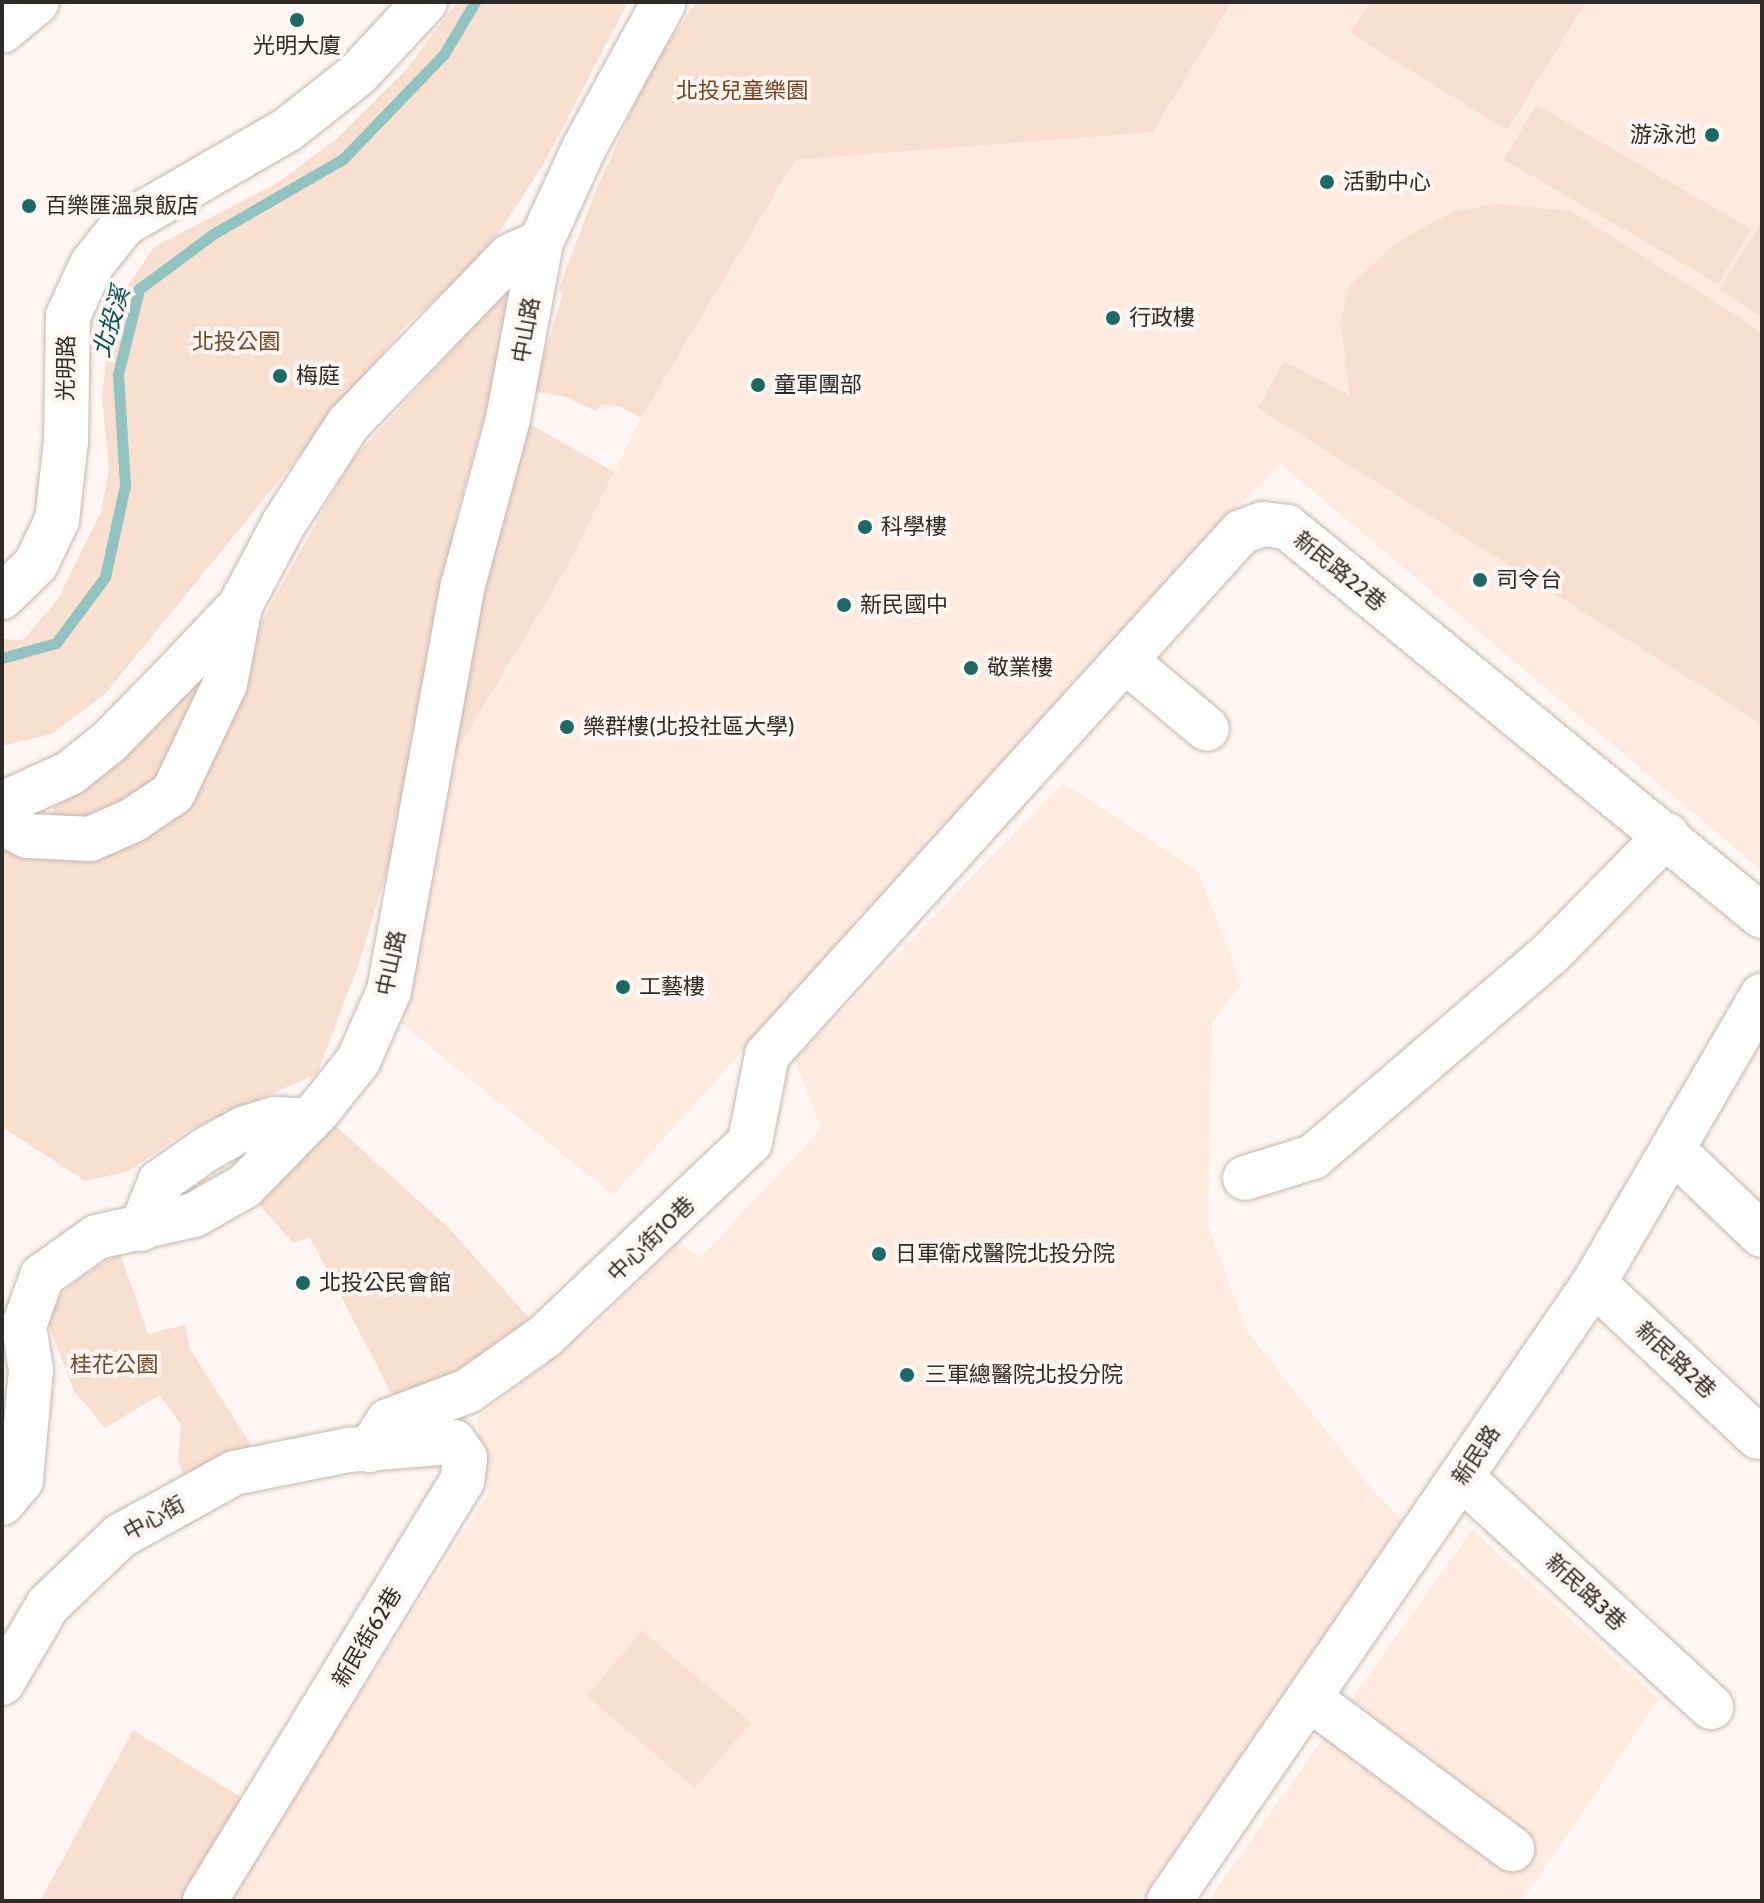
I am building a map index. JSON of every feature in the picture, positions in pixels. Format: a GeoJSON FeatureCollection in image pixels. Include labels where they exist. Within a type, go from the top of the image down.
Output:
{"type":"FeatureCollection","features":[{"type":"Feature","properties":{"kind":"street"},"geometry":{"type":"LineString","coordinates":[[2,31],[37,2]]}},
{"type":"Feature","properties":{"kind":"street","name":"光明路"},"geometry":{"type":"LineString","coordinates":[[2,597],[36,564],[57,520],[66,441],[68,316],[92,264],[124,224],[218,174],[299,121],[357,75],[425,2]]}},
{"type":"Feature","properties":{"kind":"street","name":"中山路"},"geometry":{"type":"LineString","coordinates":[[2,1503],[21,1480],[31,1370],[24,1326],[42,1276],[97,1237],[141,1229],[160,1182],[205,1150],[245,1128],[275,1119],[309,1121],[358,1061],[389,991],[463,585],[508,419],[541,242],[584,148],[664,2]]}},
{"type":"Feature","properties":{"kind":"street","name":"中山路"},"geometry":{"type":"LineString","coordinates":[[2,804],[70,773],[109,742],[240,606],[284,523],[348,424],[510,256],[541,242]]}},
{"type":"Feature","properties":{"kind":"street","name":"新民路22巷"},"geometry":{"type":"LineString","coordinates":[[859,959],[1241,532],[1263,524],[1287,527],[1667,835],[1762,916]]}},
{"type":"Feature","properties":{"kind":"street"},"geometry":{"type":"LineString","coordinates":[[2,823],[28,836],[90,839],[133,820],[173,793],[225,684],[240,606]]}},
{"type":"Feature","properties":{"kind":"street"},"geometry":{"type":"LineString","coordinates":[[1127,662],[1207,729]]}},
{"type":"Feature","properties":{"kind":"street"},"geometry":{"type":"LineString","coordinates":[[1245,1178],[1313,1157],[1550,954],[1667,835]]}},
{"type":"Feature","properties":{"kind":"street","name":"中心街10巷"},"geometry":{"type":"LineString","coordinates":[[370,1450],[388,1421],[468,1391],[524,1353],[590,1299],[750,1142],[767,1055],[859,959]]}},
{"type":"Feature","properties":{"kind":"street","name":"新民路"},"geometry":{"type":"LineString","coordinates":[[1169,1901],[1594,1283],[1762,996]]}},
{"type":"Feature","properties":{"kind":"street"},"geometry":{"type":"LineString","coordinates":[[1673,1150],[1762,1235]]}},
{"type":"Feature","properties":{"kind":"street","name":"新民路2巷"},"geometry":{"type":"LineString","coordinates":[[1594,1283],[1758,1437]]}},
{"type":"Feature","properties":{"kind":"street","name":"新民街62巷"},"geometry":{"type":"LineString","coordinates":[[205,1901],[462,1481],[465,1458],[454,1442],[370,1450]]}},
{"type":"Feature","properties":{"kind":"street","name":"中心街"},"geometry":{"type":"LineString","coordinates":[[2,1683],[48,1605],[120,1536],[234,1473],[370,1450]]}},
{"type":"Feature","properties":{"kind":"street","name":"新民路3巷"},"geometry":{"type":"LineString","coordinates":[[1461,1477],[1711,1707]]}},
{"type":"Feature","properties":{"kind":"street"},"geometry":{"type":"LineString","coordinates":[[1310,1699],[1512,1849]]}},
{"type":"Feature","properties":{"kind":"shaded area","name":"新民國中"},"geometry":{"type":"Polygon","coordinates":[[[1232,2],[1762,2],[1762,871],[1281,464],[1186,558],[613,1195],[401,1023],[434,828],[455,753],[568,566],[641,418],[795,160],[1153,132],[1232,2]]]}},
{"type":"Feature","properties":{"kind":"shaded area","name":"三軍總醫院北投分院"},"geometry":{"type":"Polygon","coordinates":[[[1063,783],[1198,871],[1241,984],[1212,1023],[1208,1225],[1247,1331],[1373,1490],[1413,1531],[1144,1901],[227,1901],[488,1494],[476,1418],[591,1329],[678,1242],[700,1258],[799,1153],[821,1128],[795,1060],[1063,783]]]}},
{"type":"Feature","properties":{"kind":"shaded area"},"geometry":{"type":"Polygon","coordinates":[[[1472,1530],[1659,1699],[1522,1901],[1208,1901],[1472,1530]]]}},
{"type":"Feature","properties":{"kind":"green space","name":"北投公園"},"geometry":{"type":"Polygon","coordinates":[[[457,2],[628,2],[546,160],[500,231],[456,282],[405,326],[105,694],[51,734],[2,746],[2,639],[23,640],[58,599],[101,512],[109,469],[102,397],[112,308],[154,247],[279,182],[335,140],[404,72],[457,2]]]}},
{"type":"Feature","properties":{"kind":"green space","name":"北投兒童樂園"},"geometry":{"type":"Polygon","coordinates":[[[696,2],[1232,2],[1153,132],[795,160],[641,418],[621,407],[602,404],[595,411],[566,397],[533,391],[563,294],[559,288],[595,193],[650,70],[696,2]]]}},
{"type":"Feature","properties":{"kind":"green space"},"geometry":{"type":"Polygon","coordinates":[[[1370,2],[1586,2],[1507,130],[1350,33],[1370,2]]]}},
{"type":"Feature","properties":{"kind":"green space"},"geometry":{"type":"Polygon","coordinates":[[[1537,105],[1751,229],[1718,284],[1503,159],[1537,105]]]}},
{"type":"Feature","properties":{"kind":"green space"},"geometry":{"type":"Polygon","coordinates":[[[1496,204],[1571,211],[1762,332],[1762,724],[1258,408],[1284,361],[1350,396],[1340,321],[1350,285],[1398,242],[1430,224],[1455,211],[1496,204]]]}},
{"type":"Feature","properties":{"kind":"green space"},"geometry":{"type":"Polygon","coordinates":[[[1762,221],[1762,317],[1719,290],[1762,221]]]}},
{"type":"Feature","properties":{"kind":"green space"},"geometry":{"type":"Polygon","coordinates":[[[526,270],[456,517],[412,789],[359,963],[317,1074],[190,1129],[129,1171],[85,1181],[2,1127],[2,847],[106,853],[236,687],[260,624],[350,462],[526,270]]]}},
{"type":"Feature","properties":{"kind":"green space"},"geometry":{"type":"Polygon","coordinates":[[[521,419],[614,472],[568,566],[455,753],[434,828],[445,681],[521,419]]]}},
{"type":"Feature","properties":{"kind":"green space"},"geometry":{"type":"Polygon","coordinates":[[[206,670],[209,686],[166,778],[93,820],[51,817],[54,807],[82,791],[206,670]]]}},
{"type":"Feature","properties":{"kind":"green space"},"geometry":{"type":"Polygon","coordinates":[[[330,1121],[449,1228],[545,1336],[404,1418],[310,1237],[293,1243],[257,1202],[330,1121]]]}},
{"type":"Feature","properties":{"kind":"green space","name":"桂花公園"},"geometry":{"type":"Polygon","coordinates":[[[120,1253],[148,1334],[185,1325],[190,1349],[264,1466],[192,1496],[178,1462],[181,1425],[160,1395],[105,1428],[74,1391],[44,1313],[74,1282],[120,1253]]]}},
{"type":"Feature","properties":{"kind":"green space"},"geometry":{"type":"Polygon","coordinates":[[[642,1631],[751,1723],[695,1788],[587,1696],[642,1631]]]}},
{"type":"Feature","properties":{"kind":"green space"},"geometry":{"type":"Polygon","coordinates":[[[133,1730],[250,1803],[188,1901],[40,1901],[133,1730]]]}},
{"type":"Feature","properties":{"kind":"waterway","name":"北投溪"},"geometry":{"type":"LineString","coordinates":[[2,658],[56,643],[105,577],[125,485],[118,374],[139,289],[213,234],[343,159],[444,54],[475,2]]}},
{"type":"Feature","properties":{"kind":"place","name":"光明大廈"},"geometry":{"type":"Point","coordinates":[297,20]}},
{"type":"Feature","properties":{"kind":"place","name":"游泳池"},"geometry":{"type":"Point","coordinates":[1712,135]}},
{"type":"Feature","properties":{"kind":"place","name":"活動中心"},"geometry":{"type":"Point","coordinates":[1327,182]}},
{"type":"Feature","properties":{"kind":"place","name":"百樂匯溫泉飯店"},"geometry":{"type":"Point","coordinates":[29,206]}},
{"type":"Feature","properties":{"kind":"place","name":"行政樓"},"geometry":{"type":"Point","coordinates":[1113,318]}},
{"type":"Feature","properties":{"kind":"place","name":"梅庭"},"geometry":{"type":"Point","coordinates":[280,376]}},
{"type":"Feature","properties":{"kind":"place","name":"童軍團部"},"geometry":{"type":"Point","coordinates":[758,385]}},
{"type":"Feature","properties":{"kind":"place","name":"科學樓"},"geometry":{"type":"Point","coordinates":[865,527]}},
{"type":"Feature","properties":{"kind":"place","name":"司令台"},"geometry":{"type":"Point","coordinates":[1480,580]}},
{"type":"Feature","properties":{"kind":"place","name":"新民國中"},"geometry":{"type":"Point","coordinates":[844,605]}},
{"type":"Feature","properties":{"kind":"place","name":"敬業樓"},"geometry":{"type":"Point","coordinates":[971,668]}},
{"type":"Feature","properties":{"kind":"place","name":"樂群樓(北投社區大學)"},"geometry":{"type":"Point","coordinates":[567,727]}},
{"type":"Feature","properties":{"kind":"place","name":"工藝樓"},"geometry":{"type":"Point","coordinates":[623,987]}},
{"type":"Feature","properties":{"kind":"place","name":"日軍衛戍醫院北投分院"},"geometry":{"type":"Point","coordinates":[879,1254]}},
{"type":"Feature","properties":{"kind":"place","name":"北投公民會館"},"geometry":{"type":"Point","coordinates":[303,1283]}},
{"type":"Feature","properties":{"kind":"place","name":"三軍總醫院北投分院"},"geometry":{"type":"Point","coordinates":[907,1375]}}]}
